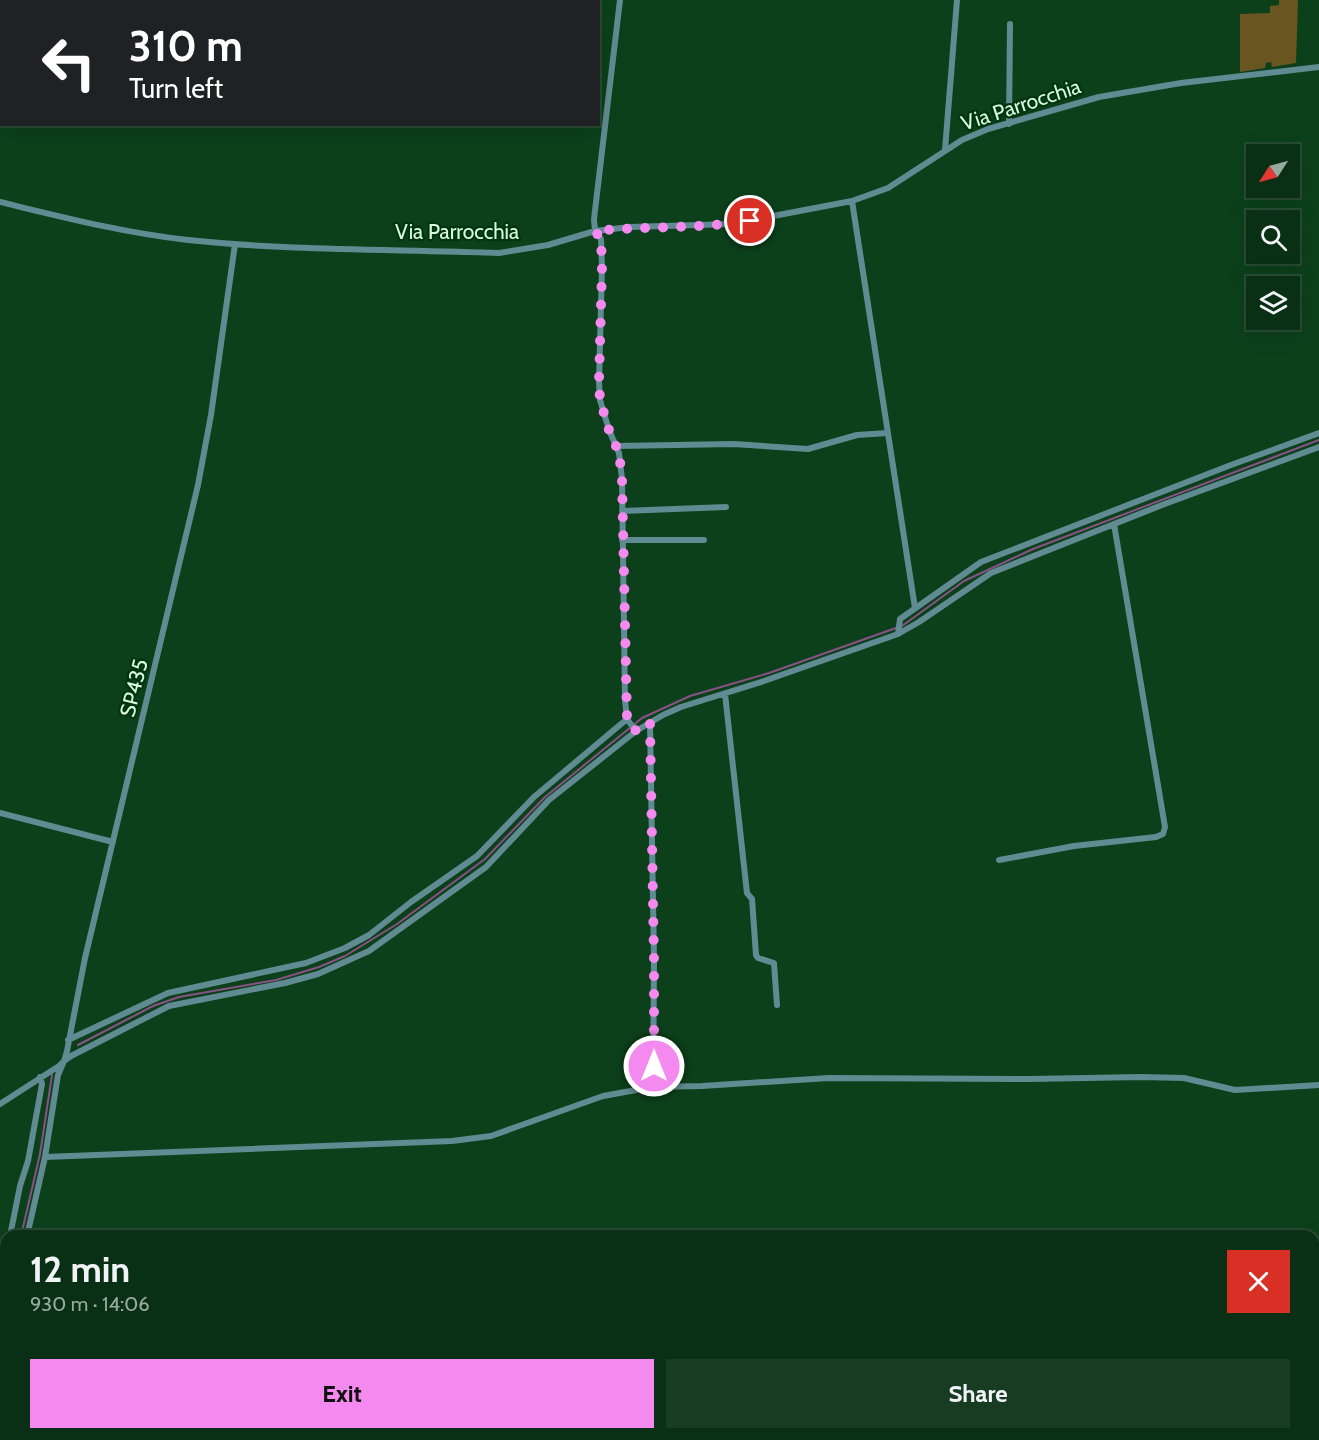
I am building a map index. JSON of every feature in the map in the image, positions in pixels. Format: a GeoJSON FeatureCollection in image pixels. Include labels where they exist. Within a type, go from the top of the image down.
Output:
{"type":"FeatureCollection","features":[{"type":"Feature","properties":{"kind":"street"},"geometry":{"type":"LineString","coordinates":[[620,0],[594,219],[595,231],[601,239],[602,267],[600,400],[619,453],[622,479],[628,720],[635,730]]}},
{"type":"Feature","properties":{"kind":"street"},"geometry":{"type":"LineString","coordinates":[[945,150],[957,0]]}},
{"type":"Feature","properties":{"kind":"street"},"geometry":{"type":"LineString","coordinates":[[1009,124],[1010,24]]}},
{"type":"Feature","properties":{"kind":"street","name":"Via Parrocchia"},"geometry":{"type":"LineString","coordinates":[[0,202],[148,235],[235,244],[499,253],[548,245],[595,231],[630,227],[730,224],[852,201],[888,188],[962,140],[1099,97],[1181,82],[1319,67]]}},
{"type":"Feature","properties":{"kind":"street"},"geometry":{"type":"LineString","coordinates":[[852,201],[915,608]]}},
{"type":"Feature","properties":{"kind":"street","name":"SP435"},"geometry":{"type":"LineString","coordinates":[[28,1230],[45,1157],[58,1075],[64,1061],[85,958],[198,485],[211,415],[235,244]]}},
{"type":"Feature","properties":{"kind":"street"},"geometry":{"type":"LineString","coordinates":[[899,629],[900,618],[981,562],[1319,433]]}},
{"type":"Feature","properties":{"kind":"street"},"geometry":{"type":"LineString","coordinates":[[616,446],[734,444],[808,449],[856,435],[888,434]]}},
{"type":"Feature","properties":{"kind":"street"},"geometry":{"type":"LineString","coordinates":[[0,1104],[64,1061],[169,1006],[285,983],[318,974],[369,951],[486,867],[549,800],[635,730],[681,706],[725,694],[817,663],[919,622],[991,573],[1319,447]]}},
{"type":"Feature","properties":{"kind":"street"},"geometry":{"type":"LineString","coordinates":[[622,511],[726,507]]}},
{"type":"Feature","properties":{"kind":"street"},"geometry":{"type":"LineString","coordinates":[[999,860],[1074,846],[1156,837],[1163,834],[1165,827],[1114,524]]}},
{"type":"Feature","properties":{"kind":"street"},"geometry":{"type":"LineString","coordinates":[[622,540],[704,540]]}},
{"type":"Feature","properties":{"kind":"street"},"geometry":{"type":"LineString","coordinates":[[725,694],[747,893],[752,899],[756,955],[758,958],[774,963],[777,1005]]}},
{"type":"Feature","properties":{"kind":"street"},"geometry":{"type":"LineString","coordinates":[[68,1040],[159,996],[306,963],[345,948],[378,931],[411,902],[477,856],[534,797],[628,720]]}},
{"type":"Feature","properties":{"kind":"street"},"geometry":{"type":"LineString","coordinates":[[650,723],[654,1086]]}},
{"type":"Feature","properties":{"kind":"street"},"geometry":{"type":"LineString","coordinates":[[0,813],[113,842]]}},
{"type":"Feature","properties":{"kind":"street"},"geometry":{"type":"LineString","coordinates":[[378,931],[385,940]]}},
{"type":"Feature","properties":{"kind":"street"},"geometry":{"type":"LineString","coordinates":[[11,1230],[30,1150],[42,1084],[40,1077]]}},
{"type":"Feature","properties":{"kind":"street"},"geometry":{"type":"LineString","coordinates":[[45,1157],[169,1150],[462,1140],[491,1136],[603,1096],[654,1086],[702,1086],[829,1078],[1141,1077],[1184,1078],[1235,1090],[1319,1085]]}},
{"type":"Feature","properties":{"kind":"shaded area"},"geometry":{"type":"Polygon","coordinates":[[[1279,0],[1298,0],[1296,63],[1272,67],[1271,62],[1266,63],[1265,68],[1240,72],[1240,14],[1270,13],[1270,6],[1279,5],[1279,0]]]}},
{"type":"Feature","properties":{"kind":"waterway"},"geometry":{"type":"LineString","coordinates":[[902,626],[964,581],[1033,549],[1319,440]]}},
{"type":"Feature","properties":{"kind":"waterway"},"geometry":{"type":"LineString","coordinates":[[78,1045],[153,1006],[179,997],[276,980],[319,967],[345,956],[397,924],[485,859],[545,797],[642,718],[690,696],[769,673],[896,628]]}},
{"type":"Feature","properties":{"kind":"waterway"},"geometry":{"type":"LineString","coordinates":[[22,1230],[40,1154],[52,1075]]}},
{"type":"Feature","properties":{"kind":"route"},"geometry":{"type":"LineString","coordinates":[[654,1066],[650,723],[636,731],[627,719],[622,479],[619,453],[600,400],[602,267],[601,239],[595,231],[630,227],[716,225],[750,221]]}}]}
